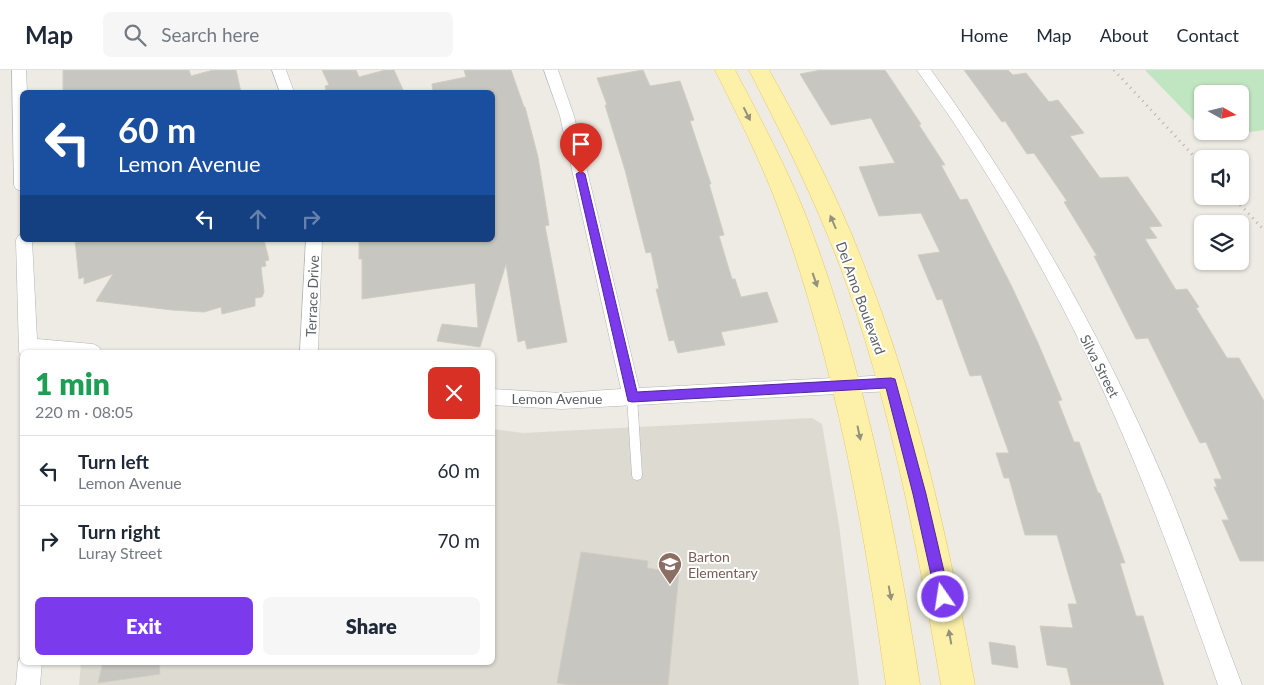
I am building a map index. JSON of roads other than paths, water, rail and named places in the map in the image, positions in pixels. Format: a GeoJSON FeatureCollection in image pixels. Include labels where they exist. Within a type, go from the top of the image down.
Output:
{"type":"FeatureCollection","features":[{"type":"Feature","properties":{"kind":"main road"},"geometry":{"type":"LineString","coordinates":[[725,70],[766,151],[794,216],[827,313],[848,386],[874,505],[892,607],[903,685]]}},
{"type":"Feature","properties":{"kind":"main road","name":"Del Amo Boulevard"},"geometry":{"type":"LineString","coordinates":[[759,70],[812,172],[849,260],[891,383],[920,494],[943,597],[958,685]]}},
{"type":"Feature","properties":{"kind":"street"},"geometry":{"type":"LineString","coordinates":[[19,70],[20,109]]}},
{"type":"Feature","properties":{"kind":"street"},"geometry":{"type":"LineString","coordinates":[[279,70],[285,90]]}},
{"type":"Feature","properties":{"kind":"street"},"geometry":{"type":"LineString","coordinates":[[551,70],[567,116],[632,397]]}},
{"type":"Feature","properties":{"kind":"street","name":"Silva Street"},"geometry":{"type":"LineString","coordinates":[[924,70],[994,173],[1054,278],[1112,390],[1156,487],[1230,685]]}},
{"type":"Feature","properties":{"kind":"street"},"geometry":{"type":"LineString","coordinates":[[24,242],[28,349],[50,350]]}},
{"type":"Feature","properties":{"kind":"street","name":"Terrace Drive"},"geometry":{"type":"LineString","coordinates":[[309,350],[314,242]]}},
{"type":"Feature","properties":{"kind":"street","name":"Lemon Avenue"},"geometry":{"type":"LineString","coordinates":[[495,397],[562,401],[891,383]]}},
{"type":"Feature","properties":{"kind":"street"},"geometry":{"type":"LineString","coordinates":[[28,685],[30,665]]}},
{"type":"Feature","properties":{"kind":"lane"},"geometry":{"type":"LineString","coordinates":[[632,397],[637,475]]}},
{"type":"Feature","properties":{"kind":"railway"},"geometry":{"type":"LineString","coordinates":[[1114,70],[1194,156]]}},
{"type":"Feature","properties":{"kind":"railway"},"geometry":{"type":"LineString","coordinates":[[1240,205],[1264,230]]}},
{"type":"Feature","properties":{"kind":"place","name":"Barton Elementary"},"geometry":{"type":"Point","coordinates":[670,585]}}]}
